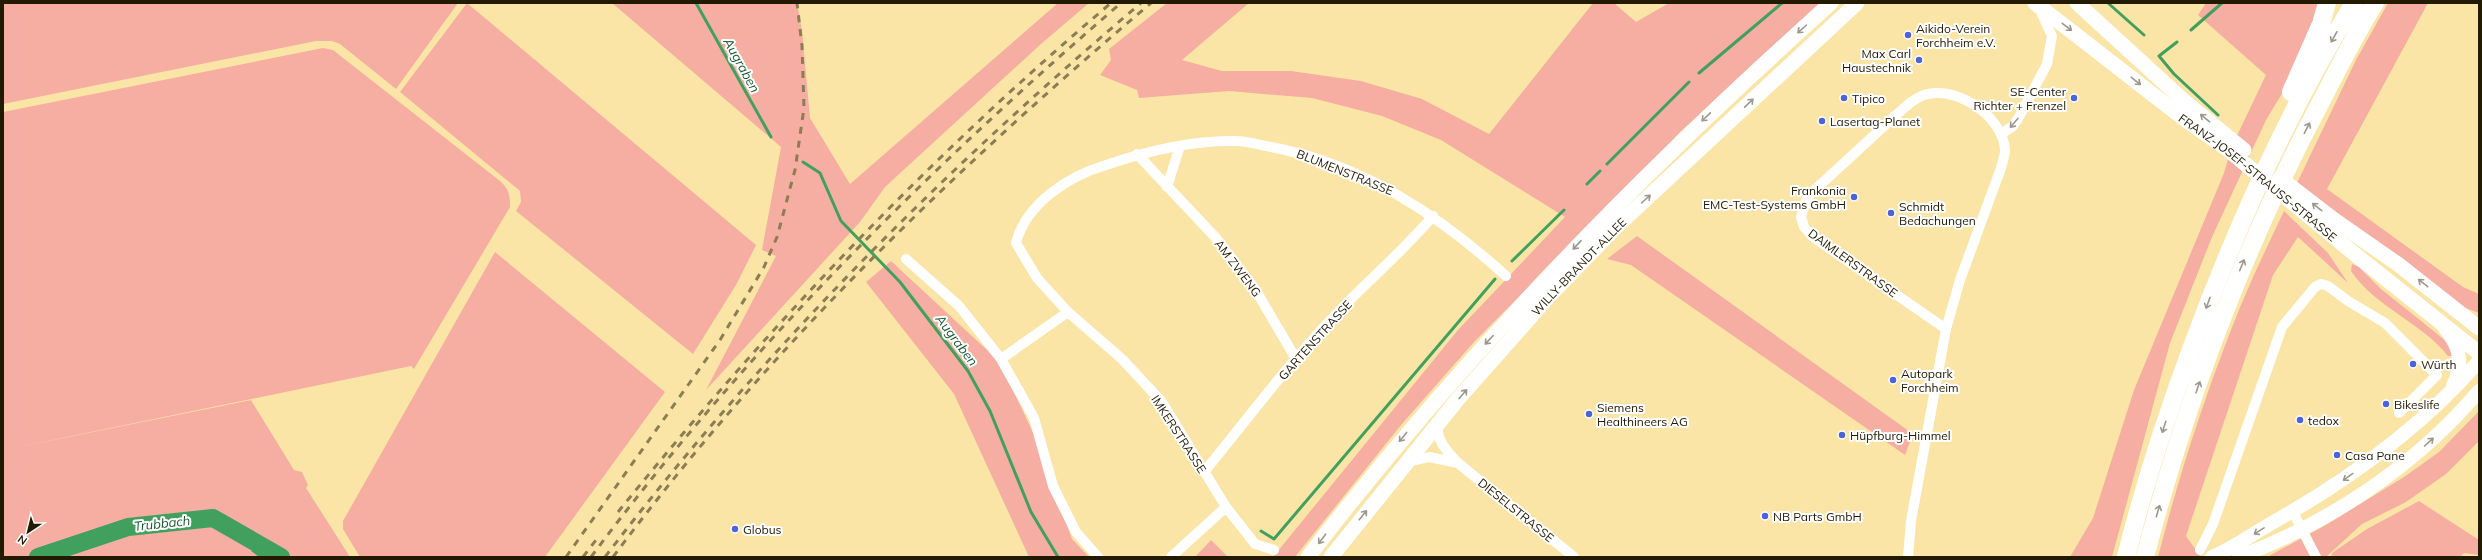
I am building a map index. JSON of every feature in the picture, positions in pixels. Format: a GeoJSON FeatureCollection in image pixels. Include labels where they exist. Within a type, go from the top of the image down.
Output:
{"type":"FeatureCollection","features":[{"type":"Feature","properties":{"kind":"highway"},"geometry":{"type":"LineString","coordinates":[[2273,151],[2272,136],[2321,24],[2327,3]]}},
{"type":"Feature","properties":{"kind":"highway"},"geometry":{"type":"LineString","coordinates":[[2126,554],[2181,377],[2215,283],[2273,151],[2354,3]]}},
{"type":"Feature","properties":{"kind":"highway"},"geometry":{"type":"LineString","coordinates":[[2146,553],[2179,443],[2212,347],[2248,252],[2289,162],[2375,3]]}},
{"type":"Feature","properties":{"kind":"main road","name":"WILLY-BRANDT-ALLEE"},"geometry":{"type":"LineString","coordinates":[[1308,557],[1415,422],[1539,286],[1647,174],[1729,95],[1831,3]]}},
{"type":"Feature","properties":{"kind":"main road","name":"WILLY-BRANDT-ALLEE"},"geometry":{"type":"LineString","coordinates":[[1331,557],[1438,424],[1550,295],[1617,226],[1857,3]]}},
{"type":"Feature","properties":{"kind":"main road","name":"FRANZ-JOSEF-STRAUSS-STRASSE"},"geometry":{"type":"LineString","coordinates":[[2036,3],[2183,118],[2227,149],[2479,353]]}},
{"type":"Feature","properties":{"kind":"main road","name":"FRANZ-JOSEF-STRAUSS-STRASSE"},"geometry":{"type":"LineString","coordinates":[[2077,3],[2183,100],[2293,189],[2399,265],[2479,328]]}},
{"type":"Feature","properties":{"kind":"main road"},"geometry":{"type":"LineString","coordinates":[[2105,56],[2126,62],[2136,57]]}},
{"type":"Feature","properties":{"kind":"main road"},"geometry":{"type":"LineString","coordinates":[[2453,308],[2479,317]]}},
{"type":"Feature","properties":{"kind":"main road"},"geometry":{"type":"LineString","coordinates":[[2441,323],[2454,340],[2459,352],[2459,373],[2452,388]]}},
{"type":"Feature","properties":{"kind":"main road"},"geometry":{"type":"LineString","coordinates":[[2206,553],[2233,548],[2293,512],[2369,462],[2401,436],[2479,361]]}},
{"type":"Feature","properties":{"kind":"main road"},"geometry":{"type":"LineString","coordinates":[[2239,557],[2303,530],[2399,468],[2465,408],[2479,391]]}},
{"type":"Feature","properties":{"kind":"main road"},"geometry":{"type":"LineString","coordinates":[[2465,408],[2479,401]]}},
{"type":"Feature","properties":{"kind":"street"},"geometry":{"type":"LineString","coordinates":[[2000,134],[2013,126],[2047,64],[2052,36],[2045,18],[2036,3]]}},
{"type":"Feature","properties":{"kind":"street","name":"DAIMLERSTRASSE"},"geometry":{"type":"LineString","coordinates":[[1908,557],[1911,521],[1946,329],[1965,266],[2001,168],[2005,150],[1995,122],[1972,104],[1944,94],[1927,94],[1908,104],[1807,197],[1802,208],[1801,217],[1804,227],[1813,237],[1946,329]]}},
{"type":"Feature","properties":{"kind":"street","name":"BLUMENSTRASSE"},"geometry":{"type":"LineString","coordinates":[[1068,312],[1037,278],[1016,243],[1019,230],[1043,200],[1069,181],[1094,168],[1137,154],[1180,146],[1236,141],[1303,153],[1383,185],[1433,216],[1467,240],[1506,276]]}},
{"type":"Feature","properties":{"kind":"street"},"geometry":{"type":"LineString","coordinates":[[1167,187],[1180,146]]}},
{"type":"Feature","properties":{"kind":"street","name":"AM ZWENG"},"geometry":{"type":"LineString","coordinates":[[1137,154],[1216,238],[1255,289],[1296,359]]}},
{"type":"Feature","properties":{"kind":"street","name":"GARTENSTRASSE"},"geometry":{"type":"LineString","coordinates":[[1204,472],[1296,359],[1341,309],[1412,240],[1433,216]]}},
{"type":"Feature","properties":{"kind":"street"},"geometry":{"type":"LineString","coordinates":[[906,259],[960,306],[1001,359],[1034,418],[1053,486],[1076,532],[1098,557]]}},
{"type":"Feature","properties":{"kind":"street"},"geometry":{"type":"LineString","coordinates":[[2206,553],[2213,524],[2282,327],[2315,287],[2321,284],[2328,286],[2348,301],[2385,323],[2437,375],[2399,413]]}},
{"type":"Feature","properties":{"kind":"street"},"geometry":{"type":"LineString","coordinates":[[1001,359],[1068,312]]}},
{"type":"Feature","properties":{"kind":"street","name":"IMKERSTRASSE"},"geometry":{"type":"LineString","coordinates":[[1068,312],[1122,359],[1162,402],[1226,507],[1256,544],[1274,550]]}},
{"type":"Feature","properties":{"kind":"street","name":"DIESELSTRASSE"},"geometry":{"type":"LineString","coordinates":[[1438,424],[1437,434],[1440,440],[1458,463],[1574,557]]}},
{"type":"Feature","properties":{"kind":"street","name":"DIESELSTRASSE"},"geometry":{"type":"LineString","coordinates":[[1406,463],[1417,458],[1429,457],[1458,463]]}},
{"type":"Feature","properties":{"kind":"street"},"geometry":{"type":"LineString","coordinates":[[1172,557],[1226,507]]}},
{"type":"Feature","properties":{"kind":"street"},"geometry":{"type":"LineString","coordinates":[[2293,512],[2316,557]]}},
{"type":"Feature","properties":{"kind":"shaded area"},"geometry":{"type":"Polygon","coordinates":[[[3,3],[458,3],[396,89],[340,44],[332,41],[316,41],[3,104],[3,3]]]}},
{"type":"Feature","properties":{"kind":"shaded area"},"geometry":{"type":"Polygon","coordinates":[[[467,3],[756,245],[736,285],[693,354],[516,211],[521,202],[520,191],[400,92],[467,3]]]}},
{"type":"Feature","properties":{"kind":"shaded area"},"geometry":{"type":"Polygon","coordinates":[[[612,3],[797,3],[802,31],[810,118],[850,184],[1058,3],[1089,3],[1041,44],[885,187],[860,222],[706,390],[776,256],[762,250],[781,147],[612,3]]]}},
{"type":"Feature","properties":{"kind":"shaded area"},"geometry":{"type":"Polygon","coordinates":[[[1167,3],[1249,3],[1182,60],[1222,71],[1291,71],[1361,81],[1422,99],[1489,134],[1593,3],[1614,3],[1636,22],[1669,3],[1820,3],[1679,133],[1651,164],[1474,342],[1401,425],[1295,557],[1273,557],[1458,330],[1565,217],[1441,140],[1382,116],[1312,98],[1229,91],[1139,98],[1137,90],[1100,75],[1111,60],[1109,49],[1167,3]]]}},
{"type":"Feature","properties":{"kind":"shaded area"},"geometry":{"type":"Polygon","coordinates":[[[2206,3],[2337,3],[2266,120],[2212,237],[2170,343],[2112,557],[2070,557],[2093,518],[2134,390],[2224,173],[2232,146],[2266,75],[2198,15],[2206,3]]]}},
{"type":"Feature","properties":{"kind":"shaded area"},"geometry":{"type":"Polygon","coordinates":[[[2388,3],[2428,3],[2327,189],[2463,287],[2479,294],[2479,313],[2463,307],[2297,183],[2356,60],[2388,3]]]}},
{"type":"Feature","properties":{"kind":"shaded area"},"geometry":{"type":"Polygon","coordinates":[[[323,48],[333,50],[500,181],[508,192],[510,199],[510,207],[414,369],[411,366],[4,450],[251,400],[294,470],[302,472],[308,485],[306,488],[350,557],[282,557],[264,544],[251,551],[259,557],[3,557],[3,112],[323,48]]]}},
{"type":"Feature","properties":{"kind":"shaded area"},"geometry":{"type":"Polygon","coordinates":[[[2284,211],[2328,253],[2348,283],[2298,237],[2273,275],[2186,536],[2201,557],[2158,557],[2183,469],[2211,382],[2245,296],[2284,211]]]}},
{"type":"Feature","properties":{"kind":"shaded area"},"geometry":{"type":"Polygon","coordinates":[[[1637,236],[1913,434],[1905,455],[1631,265],[1607,259],[1637,236]]]}},
{"type":"Feature","properties":{"kind":"shaded area"},"geometry":{"type":"Polygon","coordinates":[[[495,252],[665,392],[545,557],[360,557],[343,529],[343,521],[495,252]]]}},
{"type":"Feature","properties":{"kind":"shaded area"},"geometry":{"type":"Polygon","coordinates":[[[891,261],[1000,362],[1035,437],[1072,539],[1089,557],[1029,557],[954,394],[866,282],[891,261]]]}},
{"type":"Feature","properties":{"kind":"shaded area"},"geometry":{"type":"Polygon","coordinates":[[[2352,264],[2359,267],[2381,289],[2446,341],[2455,356],[2448,356],[2425,333],[2372,295],[2351,271],[2352,264]]]}},
{"type":"Feature","properties":{"kind":"shaded area"},"geometry":{"type":"Polygon","coordinates":[[[2479,411],[2479,441],[2446,474],[2406,502],[2362,524],[2326,557],[2267,557],[2326,525],[2404,477],[2439,452],[2479,411]]]}},
{"type":"Feature","properties":{"kind":"shaded area"},"geometry":{"type":"Polygon","coordinates":[[[2419,501],[2479,540],[2479,555],[2464,553],[2460,557],[2331,557],[2332,553],[2367,529],[2419,501]]]}},
{"type":"Feature","properties":{"kind":"shaded area"},"geometry":{"type":"Polygon","coordinates":[[[1211,540],[1228,557],[1195,557],[1211,540]]]}},
{"type":"Feature","properties":{"kind":"shaded area"},"geometry":{"type":"Polygon","coordinates":[[[265,544],[282,557],[259,557],[251,551],[265,544]]]}},
{"type":"Feature","properties":{"kind":"waterway","name":"Augraben"},"geometry":{"type":"LineString","coordinates":[[696,3],[771,137]]}},
{"type":"Feature","properties":{"kind":"waterway"},"geometry":{"type":"LineString","coordinates":[[1699,73],[1782,3]]}},
{"type":"Feature","properties":{"kind":"waterway"},"geometry":{"type":"LineString","coordinates":[[2108,3],[2144,35]]}},
{"type":"Feature","properties":{"kind":"waterway"},"geometry":{"type":"LineString","coordinates":[[2191,30],[2222,3]]}},
{"type":"Feature","properties":{"kind":"waterway"},"geometry":{"type":"LineString","coordinates":[[2177,42],[2159,56],[2174,74],[2218,115]]}},
{"type":"Feature","properties":{"kind":"waterway"},"geometry":{"type":"LineString","coordinates":[[1607,164],[1689,82]]}},
{"type":"Feature","properties":{"kind":"waterway","name":"Augraben"},"geometry":{"type":"LineString","coordinates":[[803,162],[820,173],[841,221],[900,282],[968,371],[990,411],[1031,512],[1058,557]]}},
{"type":"Feature","properties":{"kind":"waterway"},"geometry":{"type":"LineString","coordinates":[[1587,184],[1600,171]]}},
{"type":"Feature","properties":{"kind":"waterway"},"geometry":{"type":"LineString","coordinates":[[1512,261],[1564,210]]}},
{"type":"Feature","properties":{"kind":"waterway"},"geometry":{"type":"LineString","coordinates":[[1261,531],[1274,539],[1495,279]]}},
{"type":"Feature","properties":{"kind":"waterway","name":"Trubbach"},"geometry":{"type":"LineString","coordinates":[[38,557],[128,527],[213,518],[281,557]]}},
{"type":"Feature","properties":{"kind":"railway"},"geometry":{"type":"LineString","coordinates":[[566,557],[720,340],[764,267],[777,237],[795,170],[804,108],[802,46],[797,3]]}},
{"type":"Feature","properties":{"kind":"railway"},"geometry":{"type":"LineString","coordinates":[[618,512],[732,376],[852,246],[979,121],[1044,61],[1111,3]]}},
{"type":"Feature","properties":{"kind":"railway"},"geometry":{"type":"LineString","coordinates":[[591,557],[650,481],[711,407],[841,266],[908,198],[978,131],[1121,3]]}},
{"type":"Feature","properties":{"kind":"railway"},"geometry":{"type":"LineString","coordinates":[[605,557],[665,481],[727,407],[858,265],[926,197],[996,131],[1141,3]]}},
{"type":"Feature","properties":{"kind":"railway"},"geometry":{"type":"LineString","coordinates":[[613,557],[672,481],[734,406],[866,265],[1006,130],[1151,3]]}},
{"type":"Feature","properties":{"kind":"railway"},"geometry":{"type":"LineString","coordinates":[[583,557],[599,536]]}},
{"type":"Feature","properties":{"kind":"place","name":"Aikido-Verein Forchheim e.V."},"geometry":{"type":"Point","coordinates":[1908,35]}},
{"type":"Feature","properties":{"kind":"place","name":"Max Carl Haustechnik"},"geometry":{"type":"Point","coordinates":[1919,60]}},
{"type":"Feature","properties":{"kind":"place","name":"Tipico"},"geometry":{"type":"Point","coordinates":[1844,98]}},
{"type":"Feature","properties":{"kind":"place","name":"SE-Center Richter + Frenzel"},"geometry":{"type":"Point","coordinates":[2074,98]}},
{"type":"Feature","properties":{"kind":"place","name":"Lasertag-Planet"},"geometry":{"type":"Point","coordinates":[1822,121]}},
{"type":"Feature","properties":{"kind":"place","name":"Frankonia EMC-Test-Systems GmbH"},"geometry":{"type":"Point","coordinates":[1854,197]}},
{"type":"Feature","properties":{"kind":"place","name":"Schmidt Bedachungen"},"geometry":{"type":"Point","coordinates":[1891,213]}},
{"type":"Feature","properties":{"kind":"place","name":"Würth"},"geometry":{"type":"Point","coordinates":[2413,364]}},
{"type":"Feature","properties":{"kind":"place","name":"Autopark Forchheim"},"geometry":{"type":"Point","coordinates":[1893,380]}},
{"type":"Feature","properties":{"kind":"place","name":"Bikeslife"},"geometry":{"type":"Point","coordinates":[2386,404]}},
{"type":"Feature","properties":{"kind":"place","name":"Siemens Healthineers AG"},"geometry":{"type":"Point","coordinates":[1589,414]}},
{"type":"Feature","properties":{"kind":"place","name":"tedox"},"geometry":{"type":"Point","coordinates":[2300,420]}},
{"type":"Feature","properties":{"kind":"place","name":"Hüpfburg-Himmel"},"geometry":{"type":"Point","coordinates":[1842,435]}},
{"type":"Feature","properties":{"kind":"place","name":"Casa Pane"},"geometry":{"type":"Point","coordinates":[2337,455]}},
{"type":"Feature","properties":{"kind":"place","name":"NB Parts GmbH"},"geometry":{"type":"Point","coordinates":[1765,516]}},
{"type":"Feature","properties":{"kind":"place","name":"Globus"},"geometry":{"type":"Point","coordinates":[735,529]}}]}
